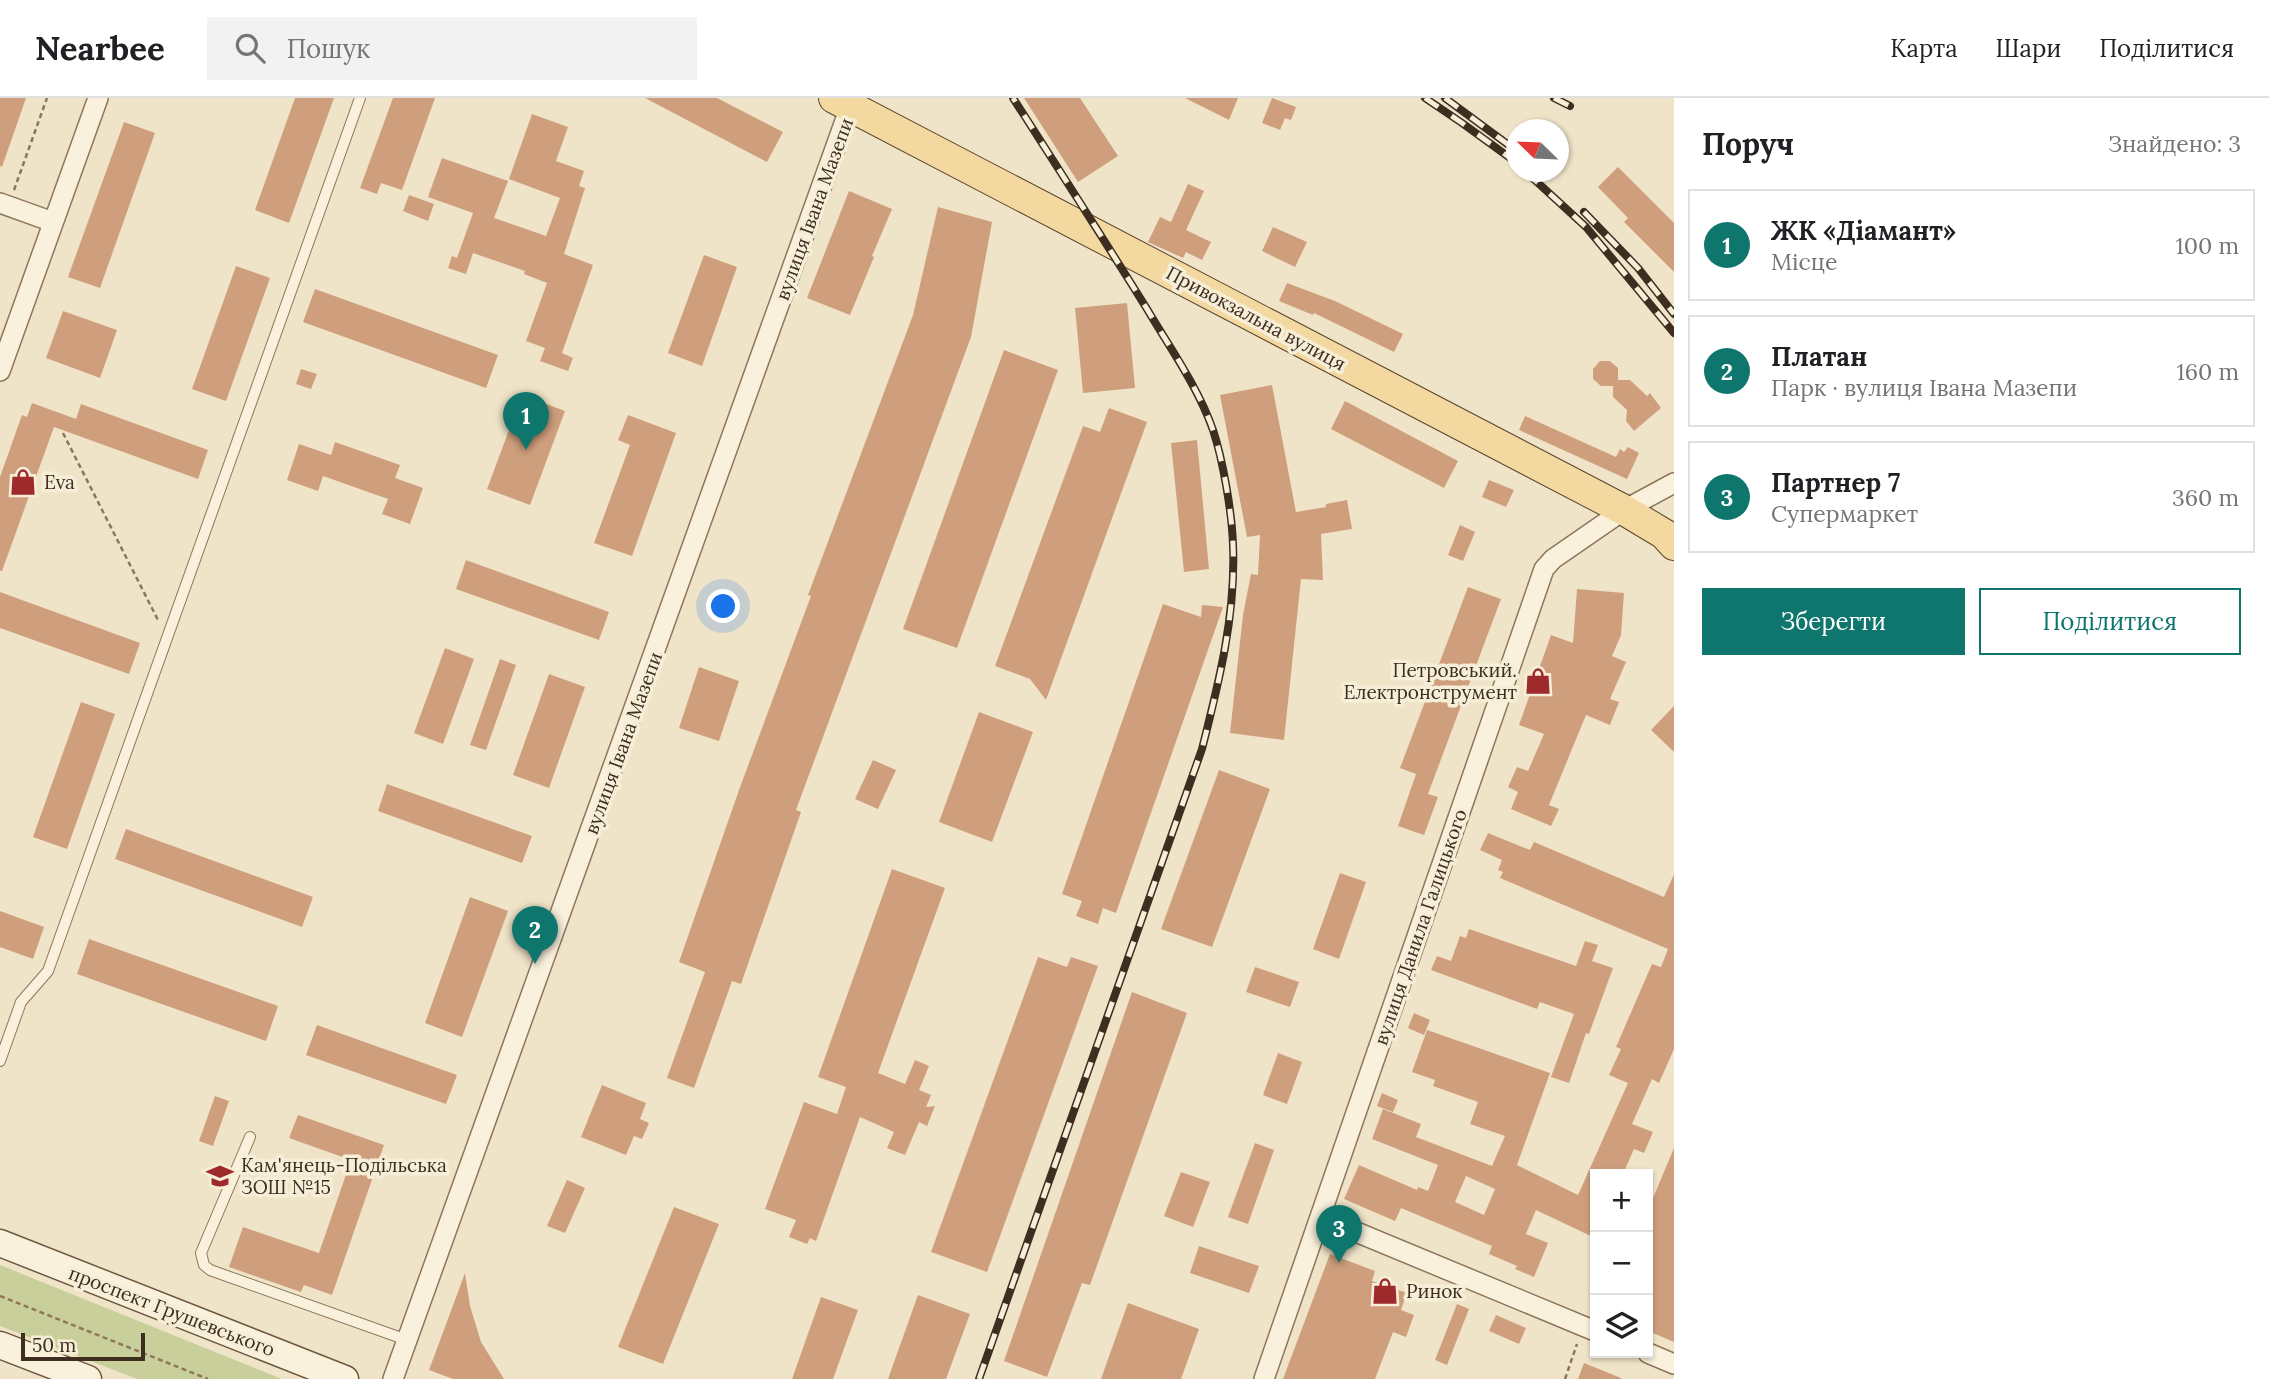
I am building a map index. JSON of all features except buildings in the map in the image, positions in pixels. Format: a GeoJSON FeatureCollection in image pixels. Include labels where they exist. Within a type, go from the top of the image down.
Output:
{"type":"FeatureCollection","features":[{"type":"Feature","properties":{"kind":"main road","name":"Привокзальна вулиця"},"geometry":{"type":"LineString","coordinates":[[842,102],[1624,510],[1664,534],[1674,545]]}},
{"type":"Feature","properties":{"kind":"main road","name":"проспект Грушевського"},"geometry":{"type":"LineString","coordinates":[[0,1243],[345,1379]]}},
{"type":"Feature","properties":{"kind":"main road"},"geometry":{"type":"LineString","coordinates":[[0,1345],[88,1379]]}},
{"type":"Feature","properties":{"kind":"street"},"geometry":{"type":"LineString","coordinates":[[0,371],[97,98]]}},
{"type":"Feature","properties":{"kind":"street","name":"вулиця Івана Мазепи"},"geometry":{"type":"LineString","coordinates":[[393,1379],[842,102]]}},
{"type":"Feature","properties":{"kind":"street"},"geometry":{"type":"LineString","coordinates":[[4,204],[53,222]]}},
{"type":"Feature","properties":{"kind":"street","name":"вулиця Данила Галицького"},"geometry":{"type":"LineString","coordinates":[[1264,1379],[1544,569],[1553,559],[1624,510],[1674,484]]}},
{"type":"Feature","properties":{"kind":"street"},"geometry":{"type":"LineString","coordinates":[[1320,1217],[1590,1329]]}},
{"type":"Feature","properties":{"kind":"street"},"geometry":{"type":"LineString","coordinates":[[1653,1355],[1674,1364]]}},
{"type":"Feature","properties":{"kind":"lane"},"geometry":{"type":"LineString","coordinates":[[0,1061],[22,1002],[48,971],[359,98]]}},
{"type":"Feature","properties":{"kind":"lane"},"geometry":{"type":"LineString","coordinates":[[250,1137],[201,1253],[204,1265],[210,1270],[407,1340]]}},
{"type":"Feature","properties":{"kind":"path"},"geometry":{"type":"LineString","coordinates":[[4,204],[47,98]]}},
{"type":"Feature","properties":{"kind":"path"},"geometry":{"type":"LineString","coordinates":[[63,433],[167,638]]}},
{"type":"Feature","properties":{"kind":"path"},"geometry":{"type":"LineString","coordinates":[[0,1296],[208,1379]]}},
{"type":"Feature","properties":{"kind":"path"},"geometry":{"type":"LineString","coordinates":[[1565,1379],[1577,1344]]}},
{"type":"Feature","properties":{"kind":"green space"},"geometry":{"type":"Polygon","coordinates":[[[0,1265],[282,1379],[137,1379],[0,1326],[0,1265]]]}},
{"type":"Feature","properties":{"kind":"railway"},"geometry":{"type":"LineString","coordinates":[[979,1379],[1202,749],[1225,648],[1233,571],[1231,518],[1223,471],[1217,442],[1200,398],[1147,309],[1013,98]]}},
{"type":"Feature","properties":{"kind":"railway"},"geometry":{"type":"LineString","coordinates":[[1425,98],[1506,155]]}},
{"type":"Feature","properties":{"kind":"railway"},"geometry":{"type":"LineString","coordinates":[[1445,98],[1506,143]]}},
{"type":"Feature","properties":{"kind":"railway"},"geometry":{"type":"LineString","coordinates":[[1554,98],[1570,106]]}},
{"type":"Feature","properties":{"kind":"railway"},"geometry":{"type":"LineString","coordinates":[[1537,182],[1586,227],[1674,333]]}},
{"type":"Feature","properties":{"kind":"railway"},"geometry":{"type":"LineString","coordinates":[[1584,212],[1638,268],[1674,314]]}},
{"type":"Feature","properties":{"kind":"place","name":"ЖК «Діамант»"},"geometry":{"type":"Point","coordinates":[526,450]}},
{"type":"Feature","properties":{"kind":"place","name":"Eva"},"geometry":{"type":"Point","coordinates":[23,482]}},
{"type":"Feature","properties":{"kind":"place","name":"Петровський. Електронструмент"},"geometry":{"type":"Point","coordinates":[1538,681]}},
{"type":"Feature","properties":{"kind":"place","name":"Платан"},"geometry":{"type":"Point","coordinates":[535,964]}},
{"type":"Feature","properties":{"kind":"place","name":"Кам'янець-Подільська ЗОШ №15"},"geometry":{"type":"Point","coordinates":[220,1176]}},
{"type":"Feature","properties":{"kind":"place","name":"Партнер 7"},"geometry":{"type":"Point","coordinates":[1339,1263]}},
{"type":"Feature","properties":{"kind":"place","name":"Ринок"},"geometry":{"type":"Point","coordinates":[1385,1291]}}]}
